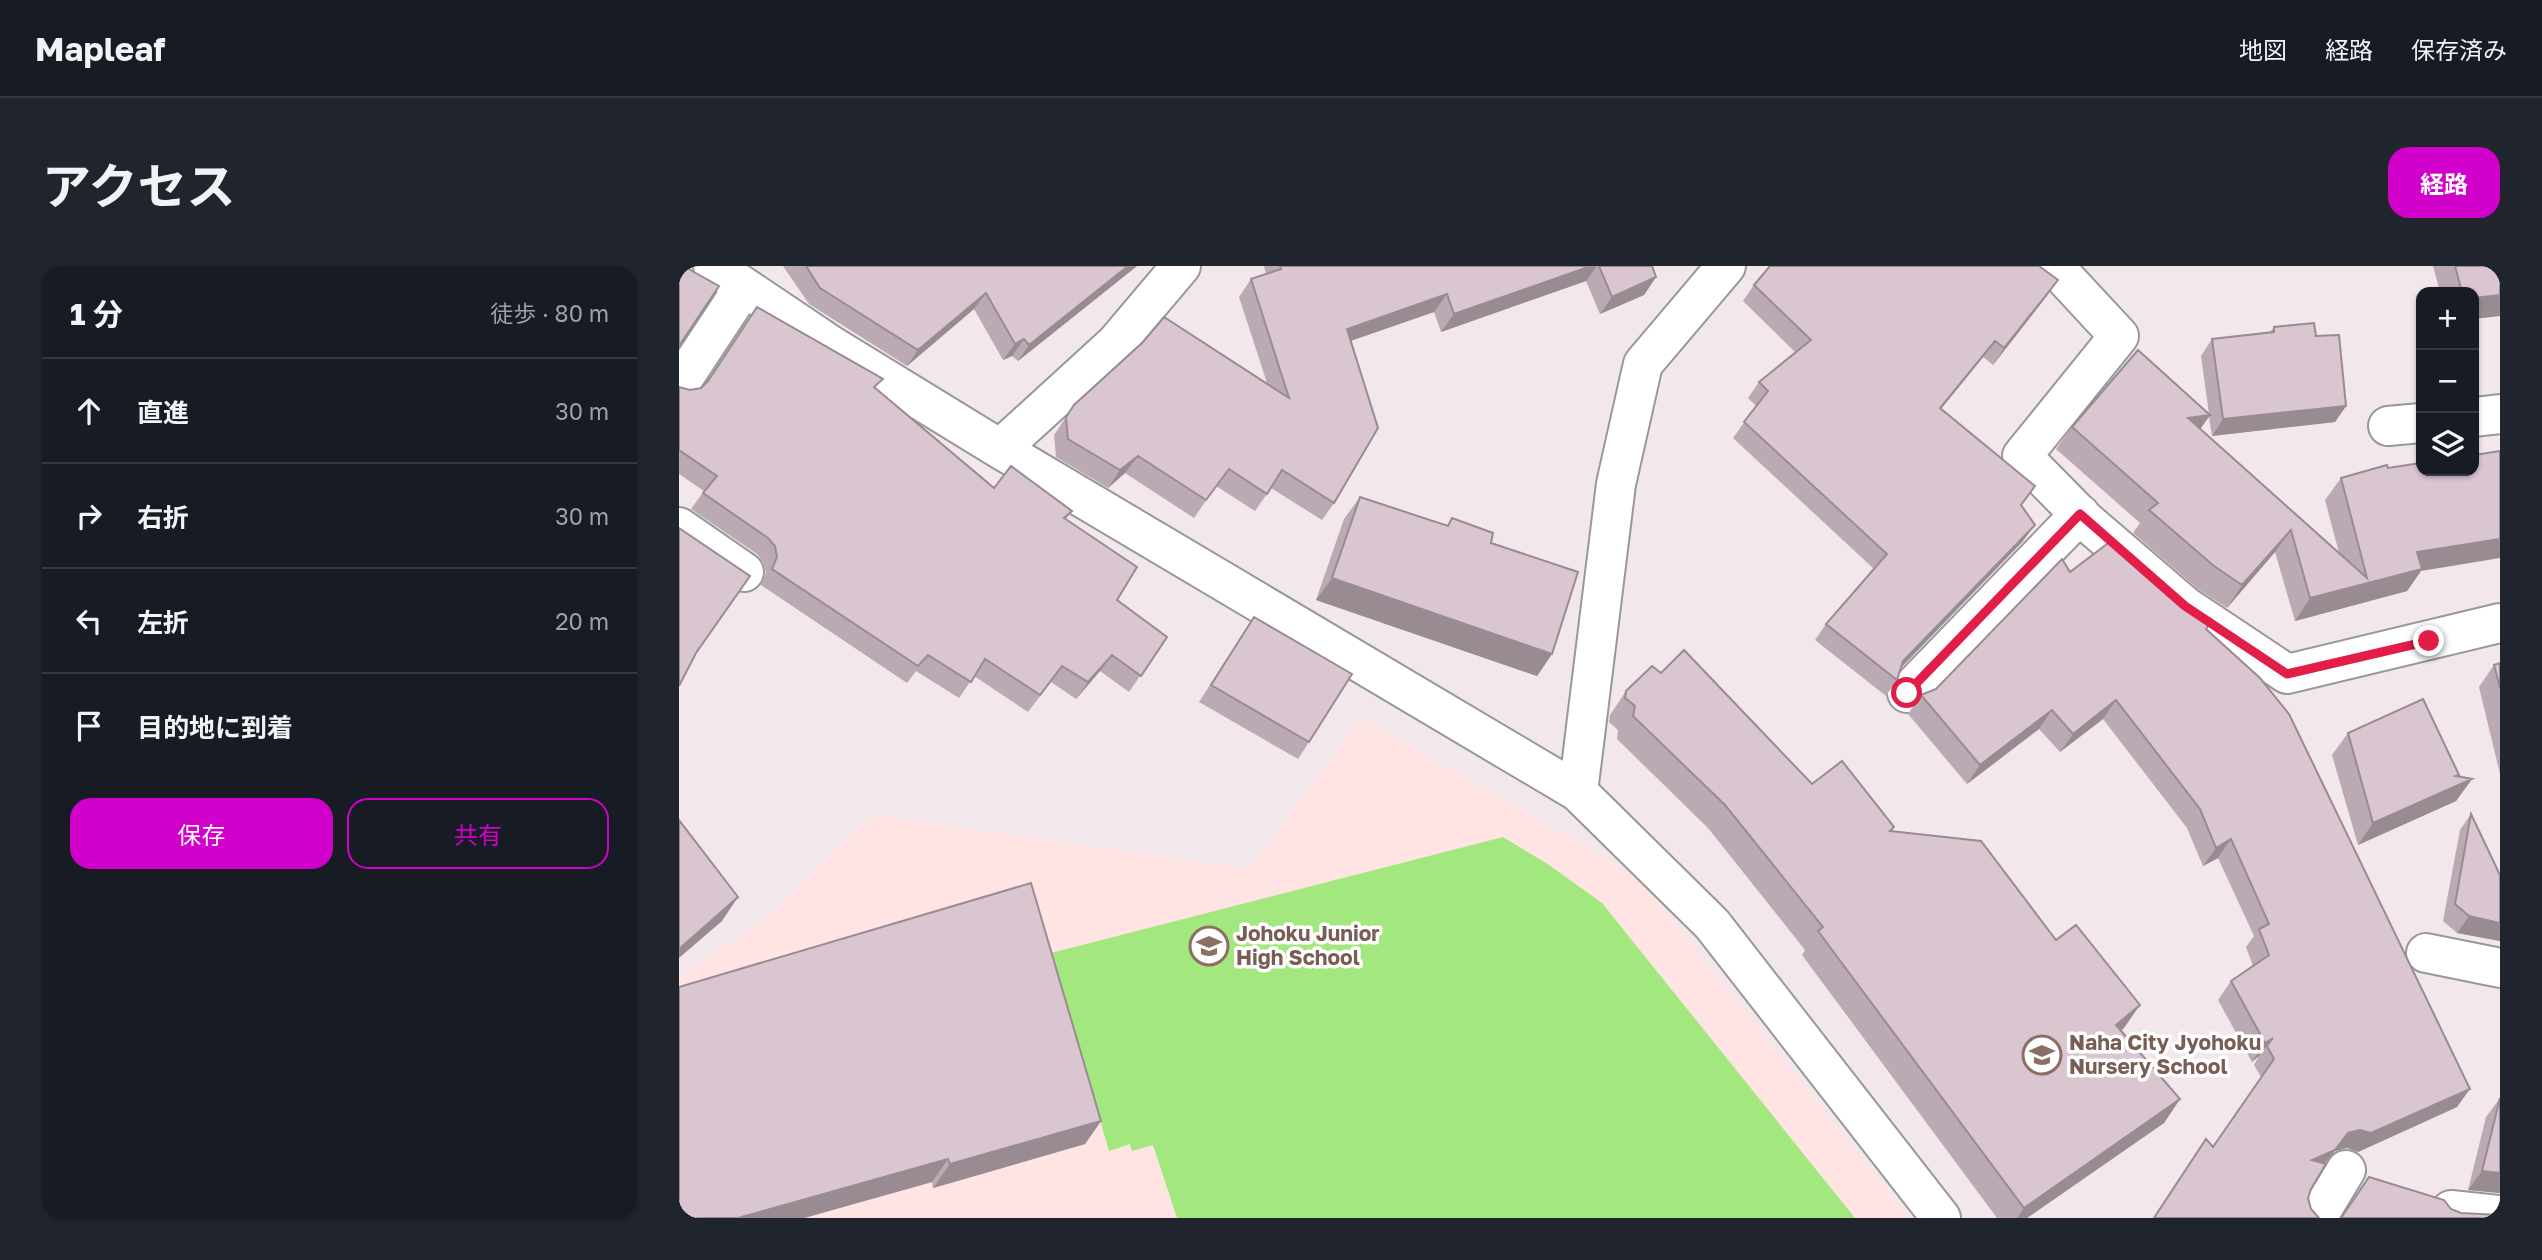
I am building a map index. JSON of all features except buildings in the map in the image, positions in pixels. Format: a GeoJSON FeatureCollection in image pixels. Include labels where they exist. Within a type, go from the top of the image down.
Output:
{"type":"FeatureCollection","features":[{"type":"Feature","properties":{"kind":"street"},"geometry":{"type":"LineString","coordinates":[[713,266],[743,288],[1000,449],[1578,792],[1712,924],[1941,1218]]}},
{"type":"Feature","properties":{"kind":"street"},"geometry":{"type":"LineString","coordinates":[[1000,449],[1116,343],[1181,266]]}},
{"type":"Feature","properties":{"kind":"street"},"geometry":{"type":"LineString","coordinates":[[1578,792],[1616,484],[1643,364],[1726,266]]}},
{"type":"Feature","properties":{"kind":"street"},"geometry":{"type":"LineString","coordinates":[[2054,266],[2119,336],[2022,456],[2080,514],[2185,606],[2287,674],[2500,623]]}},
{"type":"Feature","properties":{"kind":"street"},"geometry":{"type":"LineString","coordinates":[[679,384],[743,288]]}},
{"type":"Feature","properties":{"kind":"street"},"geometry":{"type":"LineString","coordinates":[[2479,416],[2500,414]]}},
{"type":"Feature","properties":{"kind":"street"},"geometry":{"type":"LineString","coordinates":[[1907,693],[2080,514]]}},
{"type":"Feature","properties":{"kind":"street"},"geometry":{"type":"LineString","coordinates":[[679,527],[744,572]]}},
{"type":"Feature","properties":{"kind":"street"},"geometry":{"type":"LineString","coordinates":[[2426,953],[2500,968]]}},
{"type":"Feature","properties":{"kind":"street"},"geometry":{"type":"LineString","coordinates":[[2317,1218],[2346,1170]]}},
{"type":"Feature","properties":{"kind":"street"},"geometry":{"type":"LineString","coordinates":[[2451,1210],[2500,1215]]}},
{"type":"Feature","properties":{"kind":"shaded area","name":"Johoku Junior High School"},"geometry":{"type":"Polygon","coordinates":[[[1361,717],[1638,877],[1909,1218],[679,1218],[679,976],[771,915],[873,815],[1250,869],[1361,717]]]}},
{"type":"Feature","properties":{"kind":"green space"},"geometry":{"type":"Polygon","coordinates":[[[1503,837],[1549,865],[1602,903],[1855,1218],[1177,1218],[1153,1145],[1132,1151],[1130,1144],[1109,1151],[1051,953],[1503,837]]]}},
{"type":"Feature","properties":{"kind":"place","name":"Johoku Junior High School"},"geometry":{"type":"Point","coordinates":[1209,946]}},
{"type":"Feature","properties":{"kind":"place","name":"Naha City Jyohoku Nursery School"},"geometry":{"type":"Point","coordinates":[2042,1055]}},
{"type":"Feature","properties":{"kind":"route"},"geometry":{"type":"LineString","coordinates":[[1907,693],[2080,514],[2185,606],[2287,674],[2429,641]]}}]}
